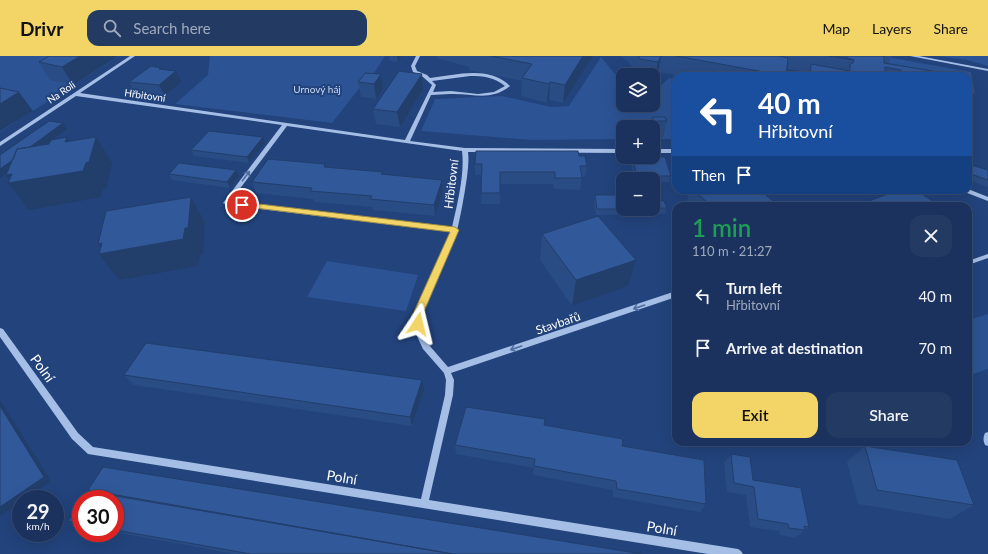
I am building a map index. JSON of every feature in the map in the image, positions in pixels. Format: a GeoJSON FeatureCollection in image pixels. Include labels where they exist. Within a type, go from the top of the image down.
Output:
{"type":"FeatureCollection","features":[{"type":"Feature","properties":{"kind":"street","name":"Na Roli"},"geometry":{"type":"LineString","coordinates":[[0,144],[133,56]]}},
{"type":"Feature","properties":{"kind":"street"},"geometry":{"type":"LineString","coordinates":[[407,141],[434,85],[425,76],[415,72],[412,66],[418,56]]}},
{"type":"Feature","properties":{"kind":"street"},"geometry":{"type":"LineString","coordinates":[[912,56],[988,70]]}},
{"type":"Feature","properties":{"kind":"street"},"geometry":{"type":"LineString","coordinates":[[429,80],[481,74],[502,79],[508,86],[495,93],[478,95],[451,92],[430,94]]}},
{"type":"Feature","properties":{"kind":"street","name":"Hřbitovní"},"geometry":{"type":"LineString","coordinates":[[75,94],[465,150],[616,151]]}},
{"type":"Feature","properties":{"kind":"street"},"geometry":{"type":"LineString","coordinates":[[285,125],[226,203],[455,230]]}},
{"type":"Feature","properties":{"kind":"street","name":"Hřbitovní"},"geometry":{"type":"LineString","coordinates":[[447,371],[426,347],[419,332],[417,316],[455,230],[461,200],[466,159],[465,150]]}},
{"type":"Feature","properties":{"kind":"street"},"geometry":{"type":"LineString","coordinates":[[660,151],[672,151]]}},
{"type":"Feature","properties":{"kind":"street"},"geometry":{"type":"LineString","coordinates":[[972,193],[988,199]]}},
{"type":"Feature","properties":{"kind":"street"},"geometry":{"type":"LineString","coordinates":[[972,262],[988,256]]}},
{"type":"Feature","properties":{"kind":"street","name":"Stavbařů"},"geometry":{"type":"LineString","coordinates":[[447,371],[672,295]]}},
{"type":"Feature","properties":{"kind":"street","name":"Polní"},"geometry":{"type":"LineString","coordinates":[[0,331],[75,436],[91,451],[738,554]]}},
{"type":"Feature","properties":{"kind":"street"},"geometry":{"type":"LineString","coordinates":[[424,504],[449,395],[450,380],[447,371]]}},
{"type":"Feature","properties":{"kind":"street"},"geometry":{"type":"LineString","coordinates":[[988,436],[988,442]]}},
{"type":"Feature","properties":{"kind":"green space"},"geometry":{"type":"Polygon","coordinates":[[[0,56],[119,56],[0,132],[0,56]]]}},
{"type":"Feature","properties":{"kind":"green space","name":"Urnový háj"},"geometry":{"type":"Polygon","coordinates":[[[210,56],[385,56],[369,81],[365,81],[332,123],[175,104],[208,75],[210,56]]]}},
{"type":"Feature","properties":{"kind":"green space"},"geometry":{"type":"Polygon","coordinates":[[[938,56],[988,56],[988,66],[967,60],[938,56]]]}},
{"type":"Feature","properties":{"kind":"green space"},"geometry":{"type":"Polygon","coordinates":[[[601,57],[616,75],[616,112],[660,112],[660,86],[669,78],[672,79],[672,139],[660,139],[660,120],[616,120],[616,139],[532,140],[421,131],[435,99],[502,96],[551,107],[569,106],[601,57]]]}},
{"type":"Feature","properties":{"kind":"green space"},"geometry":{"type":"Polygon","coordinates":[[[887,57],[971,72],[886,72],[887,57]]]}},
{"type":"Feature","properties":{"kind":"green space"},"geometry":{"type":"Polygon","coordinates":[[[972,78],[975,94],[972,93],[972,78]]]}},
{"type":"Feature","properties":{"kind":"green space"},"geometry":{"type":"Polygon","coordinates":[[[327,261],[418,275],[406,311],[307,297],[327,261]]]}},
{"type":"Feature","properties":{"kind":"green space"},"geometry":{"type":"Polygon","coordinates":[[[988,314],[988,369],[972,374],[972,319],[988,314]]]}},
{"type":"Feature","properties":{"kind":"building"},"geometry":{"type":"Polygon","coordinates":[[[49,56],[80,56],[62,67],[39,62],[49,56]]]}},
{"type":"Feature","properties":{"kind":"building"},"geometry":{"type":"Polygon","coordinates":[[[491,56],[583,56],[565,85],[550,82],[549,84],[522,78],[532,64],[491,56]]]}},
{"type":"Feature","properties":{"kind":"building"},"geometry":{"type":"Polygon","coordinates":[[[638,56],[661,56],[658,62],[640,59],[638,56]]]}},
{"type":"Feature","properties":{"kind":"building"},"geometry":{"type":"Polygon","coordinates":[[[676,56],[779,56],[788,58],[786,72],[764,72],[676,56]]]}},
{"type":"Feature","properties":{"kind":"building"},"geometry":{"type":"Polygon","coordinates":[[[829,56],[836,56],[854,60],[829,56]]]}},
{"type":"Feature","properties":{"kind":"building"},"geometry":{"type":"Polygon","coordinates":[[[846,56],[884,56],[884,63],[938,72],[901,72],[901,70],[885,67],[885,72],[810,72],[811,64],[850,71],[850,64],[853,63],[854,60],[847,58],[846,56]]]}},
{"type":"Feature","properties":{"kind":"building"},"geometry":{"type":"Polygon","coordinates":[[[151,66],[161,68],[159,69],[176,71],[159,85],[129,82],[151,66]]]}},
{"type":"Feature","properties":{"kind":"building"},"geometry":{"type":"Polygon","coordinates":[[[399,71],[422,74],[397,112],[373,109],[399,71]]]}},
{"type":"Feature","properties":{"kind":"building"},"geometry":{"type":"Polygon","coordinates":[[[365,73],[381,74],[374,84],[358,82],[365,73]]]}},
{"type":"Feature","properties":{"kind":"building"},"geometry":{"type":"Polygon","coordinates":[[[0,88],[19,92],[0,104],[0,88]]]}},
{"type":"Feature","properties":{"kind":"building"},"geometry":{"type":"Polygon","coordinates":[[[652,117],[665,117],[667,121],[660,121],[654,120],[652,117]]]}},
{"type":"Feature","properties":{"kind":"building"},"geometry":{"type":"Polygon","coordinates":[[[49,121],[63,123],[30,147],[17,149],[13,160],[0,169],[0,155],[49,121]]]}},
{"type":"Feature","properties":{"kind":"building"},"geometry":{"type":"Polygon","coordinates":[[[209,131],[263,137],[247,157],[191,150],[209,131]]]}},
{"type":"Feature","properties":{"kind":"building"},"geometry":{"type":"Polygon","coordinates":[[[67,137],[65,142],[96,137],[89,162],[86,163],[83,171],[8,183],[12,174],[6,175],[17,149],[49,144],[51,140],[67,137]]]}},
{"type":"Feature","properties":{"kind":"building"},"geometry":{"type":"Polygon","coordinates":[[[476,151],[578,151],[579,156],[585,156],[587,166],[580,166],[582,178],[555,178],[555,172],[500,172],[500,193],[481,193],[482,164],[475,164],[476,151]]]}},
{"type":"Feature","properties":{"kind":"building"},"geometry":{"type":"Polygon","coordinates":[[[660,157],[665,157],[671,176],[660,176],[660,172],[636,172],[634,164],[660,164],[660,157]]]}},
{"type":"Feature","properties":{"kind":"building"},"geometry":{"type":"Polygon","coordinates":[[[268,159],[325,164],[324,167],[383,172],[381,174],[442,180],[434,205],[370,199],[372,196],[310,191],[312,188],[252,182],[268,159]]]}},
{"type":"Feature","properties":{"kind":"building"},"geometry":{"type":"Polygon","coordinates":[[[179,163],[236,170],[227,182],[169,174],[179,163]]]}},
{"type":"Feature","properties":{"kind":"building"},"geometry":{"type":"Polygon","coordinates":[[[972,165],[988,170],[988,180],[972,174],[972,165]]]}},
{"type":"Feature","properties":{"kind":"building"},"geometry":{"type":"Polygon","coordinates":[[[698,194],[765,194],[774,202],[707,202],[698,194]]]}},
{"type":"Feature","properties":{"kind":"building"},"geometry":{"type":"Polygon","coordinates":[[[888,194],[922,194],[934,202],[866,202],[888,194]]]}},
{"type":"Feature","properties":{"kind":"building"},"geometry":{"type":"Polygon","coordinates":[[[595,195],[616,195],[616,209],[597,209],[595,195]]]}},
{"type":"Feature","properties":{"kind":"building"},"geometry":{"type":"Polygon","coordinates":[[[191,197],[188,228],[185,228],[183,239],[99,254],[102,243],[98,244],[106,211],[191,197]]]}},
{"type":"Feature","properties":{"kind":"building"},"geometry":{"type":"Polygon","coordinates":[[[660,201],[664,201],[667,208],[660,208],[660,201]]]}},
{"type":"Feature","properties":{"kind":"building"},"geometry":{"type":"Polygon","coordinates":[[[598,216],[636,260],[576,280],[542,234],[598,216]]]}},
{"type":"Feature","properties":{"kind":"building"},"geometry":{"type":"Polygon","coordinates":[[[146,343],[422,380],[410,417],[124,375],[146,343]]]}},
{"type":"Feature","properties":{"kind":"building"},"geometry":{"type":"Polygon","coordinates":[[[0,406],[44,477],[25,490],[12,490],[12,499],[0,507],[0,406]]]}},
{"type":"Feature","properties":{"kind":"building"},"geometry":{"type":"Polygon","coordinates":[[[466,407],[545,419],[544,425],[623,439],[622,446],[704,460],[706,504],[617,489],[616,481],[534,466],[535,459],[455,445],[466,407]]]}},
{"type":"Feature","properties":{"kind":"building"},"geometry":{"type":"Polygon","coordinates":[[[865,446],[957,460],[974,505],[877,490],[865,446]]]}},
{"type":"Feature","properties":{"kind":"building"},"geometry":{"type":"Polygon","coordinates":[[[731,454],[750,457],[753,480],[801,488],[809,527],[804,526],[805,530],[789,528],[788,524],[758,519],[754,487],[734,483],[731,454]]]}},
{"type":"Feature","properties":{"kind":"building"},"geometry":{"type":"Polygon","coordinates":[[[103,467],[642,554],[453,554],[124,496],[124,490],[88,490],[103,467]]]}},
{"type":"Feature","properties":{"kind":"building"},"geometry":{"type":"Polygon","coordinates":[[[124,497],[452,554],[251,554],[124,532],[124,497]]]}},
{"type":"Feature","properties":{"kind":"building"},"geometry":{"type":"Polygon","coordinates":[[[72,515],[72,522],[68,521],[72,515]]]}},
{"type":"Feature","properties":{"kind":"route"},"geometry":{"type":"LineString","coordinates":[[242,205],[455,230],[417,316],[418,324]]}}]}
